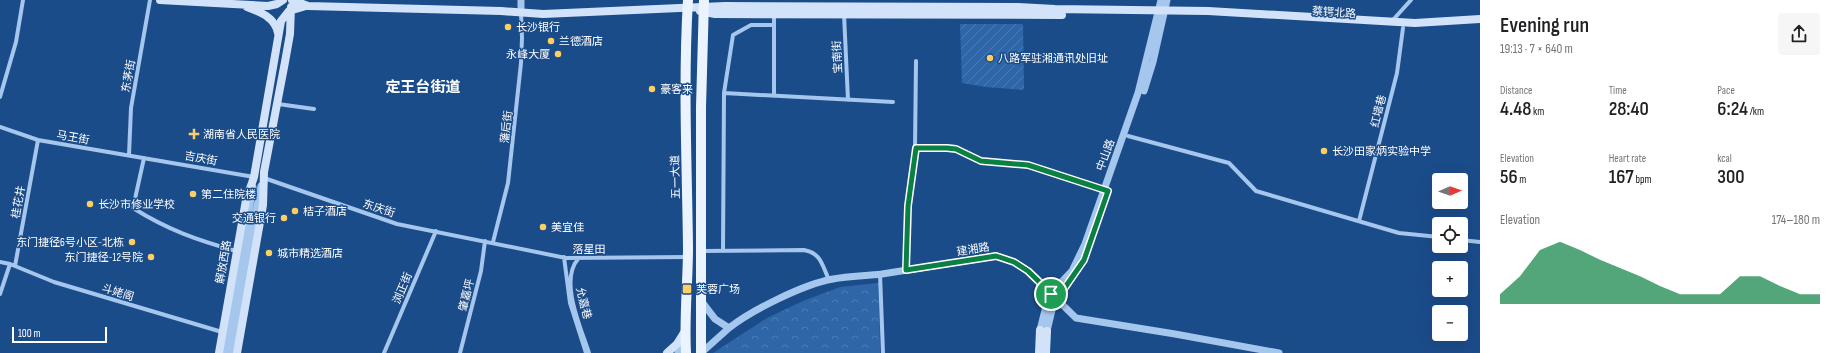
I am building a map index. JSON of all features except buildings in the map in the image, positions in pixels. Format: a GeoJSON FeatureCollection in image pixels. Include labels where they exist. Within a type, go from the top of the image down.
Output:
{"type":"FeatureCollection","features":[{"type":"Feature","properties":{"kind":"main road"},"geometry":{"type":"LineString","coordinates":[[160,0],[273,6],[283,0]]}},
{"type":"Feature","properties":{"kind":"main road"},"geometry":{"type":"LineString","coordinates":[[291,0],[308,6]]}},
{"type":"Feature","properties":{"kind":"main road","name":"解放西路"},"geometry":{"type":"LineString","coordinates":[[237,353],[263,205],[264,178],[290,34],[291,0]]}},
{"type":"Feature","properties":{"kind":"main road"},"geometry":{"type":"LineString","coordinates":[[324,0],[338,6]]}},
{"type":"Feature","properties":{"kind":"main road"},"geometry":{"type":"LineString","coordinates":[[701,353],[700,251],[703,33],[704,26],[710,19],[725,10],[841,3],[1010,6],[1055,9],[1161,12]]}},
{"type":"Feature","properties":{"kind":"main road"},"geometry":{"type":"LineString","coordinates":[[241,4],[270,18],[276,26],[278,35]]}},
{"type":"Feature","properties":{"kind":"main road"},"geometry":{"type":"LineString","coordinates":[[290,10],[308,6],[338,6],[543,14],[665,8],[696,4],[715,4],[725,10]]}},
{"type":"Feature","properties":{"kind":"main road"},"geometry":{"type":"LineString","coordinates":[[696,4],[725,10],[774,14],[1161,12]]}},
{"type":"Feature","properties":{"kind":"main road"},"geometry":{"type":"LineString","coordinates":[[696,4],[703,33]]}},
{"type":"Feature","properties":{"kind":"main road","name":"五一大道"},"geometry":{"type":"LineString","coordinates":[[686,353],[685,331],[696,4]]}},
{"type":"Feature","properties":{"kind":"main road","name":"解放西路"},"geometry":{"type":"LineString","coordinates":[[219,353],[246,200],[254,177],[278,35],[282,17],[290,10]]}},
{"type":"Feature","properties":{"kind":"main road","name":"蔡锷北路"},"geometry":{"type":"LineString","coordinates":[[1161,12],[1275,14],[1421,23],[1480,19]]}},
{"type":"Feature","properties":{"kind":"main road","name":"蔡锷北路"},"geometry":{"type":"LineString","coordinates":[[1161,12],[1403,28],[1480,25]]}},
{"type":"Feature","properties":{"kind":"main road"},"geometry":{"type":"LineString","coordinates":[[1039,353],[1043,330]]}},
{"type":"Feature","properties":{"kind":"main road"},"geometry":{"type":"LineString","coordinates":[[1043,330],[1046,353]]}},
{"type":"Feature","properties":{"kind":"main road"},"geometry":{"type":"LineString","coordinates":[[667,353],[678,342],[685,331]]}},
{"type":"Feature","properties":{"kind":"street"},"geometry":{"type":"LineString","coordinates":[[0,97],[16,42],[23,0]]}},
{"type":"Feature","properties":{"kind":"street","name":"东茅街"},"geometry":{"type":"LineString","coordinates":[[129,155],[131,108],[150,0]]}},
{"type":"Feature","properties":{"kind":"street"},"geometry":{"type":"LineString","coordinates":[[521,0],[521,12]]}},
{"type":"Feature","properties":{"kind":"street","name":"中山路"},"geometry":{"type":"LineString","coordinates":[[1106,190],[1128,136],[1148,79],[1161,12],[1161,0]]}},
{"type":"Feature","properties":{"kind":"street","name":"中山路"},"geometry":{"type":"LineString","coordinates":[[1043,330],[1050,313],[1054,296],[1084,260],[1138,93],[1161,12],[1167,0]]}},
{"type":"Feature","properties":{"kind":"street"},"geometry":{"type":"LineString","coordinates":[[1392,22],[1411,0]]}},
{"type":"Feature","properties":{"kind":"street","name":"藩后街"},"geometry":{"type":"LineString","coordinates":[[493,242],[508,183],[521,63],[521,12]]}},
{"type":"Feature","properties":{"kind":"street"},"geometry":{"type":"LineString","coordinates":[[774,14],[774,96]]}},
{"type":"Feature","properties":{"kind":"street","name":"宝南街"},"geometry":{"type":"LineString","coordinates":[[844,14],[848,100]]}},
{"type":"Feature","properties":{"kind":"street"},"geometry":{"type":"LineString","coordinates":[[723,251],[724,93],[733,35],[751,25],[774,25]]}},
{"type":"Feature","properties":{"kind":"street","name":"红墙巷"},"geometry":{"type":"LineString","coordinates":[[1359,221],[1397,73],[1403,28]]}},
{"type":"Feature","properties":{"kind":"street"},"geometry":{"type":"LineString","coordinates":[[906,270],[908,206],[916,148],[916,61]]}},
{"type":"Feature","properties":{"kind":"street"},"geometry":{"type":"LineString","coordinates":[[724,93],[894,102]]}},
{"type":"Feature","properties":{"kind":"street"},"geometry":{"type":"LineString","coordinates":[[278,104],[314,109]]}},
{"type":"Feature","properties":{"kind":"street","name":"马王街"},"geometry":{"type":"LineString","coordinates":[[0,127],[38,140],[144,158]]}},
{"type":"Feature","properties":{"kind":"street"},"geometry":{"type":"LineString","coordinates":[[1128,136],[1229,163],[1256,190],[1399,233],[1432,236]]}},
{"type":"Feature","properties":{"kind":"street","name":"桂花井"},"geometry":{"type":"LineString","coordinates":[[0,294],[13,265],[38,140]]}},
{"type":"Feature","properties":{"kind":"street"},"geometry":{"type":"LineString","coordinates":[[916,148],[956,149],[981,161],[1028,165],[1106,190]]}},
{"type":"Feature","properties":{"kind":"street"},"geometry":{"type":"LineString","coordinates":[[144,158],[133,208],[156,223],[191,238],[236,251]]}},
{"type":"Feature","properties":{"kind":"street","name":"吉庆街"},"geometry":{"type":"LineString","coordinates":[[144,158],[254,177]]}},
{"type":"Feature","properties":{"kind":"street","name":"解放西路"},"geometry":{"type":"LineString","coordinates":[[231,353],[249,231],[254,177]]}},
{"type":"Feature","properties":{"kind":"street","name":"东庆街"},"geometry":{"type":"LineString","coordinates":[[264,178],[398,224],[493,242]]}},
{"type":"Feature","properties":{"kind":"street","name":"解放西路"},"geometry":{"type":"LineString","coordinates":[[225,353],[249,231],[264,178]]}},
{"type":"Feature","properties":{"kind":"street","name":"浏正街"},"geometry":{"type":"LineString","coordinates":[[384,353],[436,231]]}},
{"type":"Feature","properties":{"kind":"street","name":"肇嘉坪"},"geometry":{"type":"LineString","coordinates":[[460,353],[481,271],[485,241]]}},
{"type":"Feature","properties":{"kind":"street"},"geometry":{"type":"LineString","coordinates":[[1468,241],[1480,242]]}},
{"type":"Feature","properties":{"kind":"street","name":"落星田"},"geometry":{"type":"LineString","coordinates":[[493,242],[578,259],[688,257]]}},
{"type":"Feature","properties":{"kind":"street"},"geometry":{"type":"LineString","coordinates":[[700,251],[804,250],[813,252],[819,258],[829,280]]}},
{"type":"Feature","properties":{"kind":"street","name":"建湘路"},"geometry":{"type":"LineString","coordinates":[[701,353],[729,328],[743,318],[761,308],[806,288],[829,280],[880,274],[996,256],[1014,262],[1028,271],[1076,318],[1279,353]]}},
{"type":"Feature","properties":{"kind":"street","name":"允嘉巷"},"geometry":{"type":"LineString","coordinates":[[564,257],[570,303],[586,353]]}},
{"type":"Feature","properties":{"kind":"street","name":"允嘉巷"},"geometry":{"type":"LineString","coordinates":[[578,259],[570,273],[571,287],[589,353]]}},
{"type":"Feature","properties":{"kind":"street","name":"斗姥阁"},"geometry":{"type":"LineString","coordinates":[[0,262],[13,265],[54,282],[222,332]]}},
{"type":"Feature","properties":{"kind":"street"},"geometry":{"type":"LineString","coordinates":[[880,274],[883,353]]}},
{"type":"Feature","properties":{"kind":"street"},"geometry":{"type":"LineString","coordinates":[[700,298],[710,315],[729,328]]}},
{"type":"Feature","properties":{"kind":"street"},"geometry":{"type":"LineString","coordinates":[[678,342],[678,353]]}},
{"type":"Feature","properties":{"kind":"green space"},"geometry":{"type":"Polygon","coordinates":[[[960,24],[1023,24],[1023,90],[986,87],[962,83],[960,24]]]}},
{"type":"Feature","properties":{"kind":"green space"},"geometry":{"type":"Polygon","coordinates":[[[879,283],[880,353],[713,353],[767,318],[803,301],[840,287],[879,283]]]}},
{"type":"Feature","properties":{"kind":"place","name":"长沙银行"},"geometry":{"type":"Point","coordinates":[508,27]}},
{"type":"Feature","properties":{"kind":"place","name":"兰德酒店"},"geometry":{"type":"Point","coordinates":[551,41]}},
{"type":"Feature","properties":{"kind":"place","name":"永峰大厦"},"geometry":{"type":"Point","coordinates":[558,54]}},
{"type":"Feature","properties":{"kind":"place","name":"八路军驻湘通讯处旧址"},"geometry":{"type":"Point","coordinates":[990,58]}},
{"type":"Feature","properties":{"kind":"place","name":"豪客来"},"geometry":{"type":"Point","coordinates":[652,89]}},
{"type":"Feature","properties":{"kind":"place","name":"湖南省人民医院"},"geometry":{"type":"Point","coordinates":[194,134]}},
{"type":"Feature","properties":{"kind":"place","name":"长沙田家炳实验中学"},"geometry":{"type":"Point","coordinates":[1324,151]}},
{"type":"Feature","properties":{"kind":"place","name":"第二住院楼"},"geometry":{"type":"Point","coordinates":[193,194]}},
{"type":"Feature","properties":{"kind":"place","name":"长沙市修业学校"},"geometry":{"type":"Point","coordinates":[90,204]}},
{"type":"Feature","properties":{"kind":"place","name":"桔子酒店"},"geometry":{"type":"Point","coordinates":[295,211]}},
{"type":"Feature","properties":{"kind":"place","name":"交通银行"},"geometry":{"type":"Point","coordinates":[284,218]}},
{"type":"Feature","properties":{"kind":"place","name":"美宜佳"},"geometry":{"type":"Point","coordinates":[543,227]}},
{"type":"Feature","properties":{"kind":"place","name":"东门捷径6号小区-北栋"},"geometry":{"type":"Point","coordinates":[132,242]}},
{"type":"Feature","properties":{"kind":"place","name":"城市精选酒店"},"geometry":{"type":"Point","coordinates":[269,253]}},
{"type":"Feature","properties":{"kind":"place","name":"东门捷径-12号院"},"geometry":{"type":"Point","coordinates":[151,257]}},
{"type":"Feature","properties":{"kind":"place","name":"芙蓉广场"},"geometry":{"type":"Point","coordinates":[687,289]}},
{"type":"Feature","properties":{"kind":"district","name":"定王台街道"},"geometry":{"type":"Point","coordinates":[423,87]}},
{"type":"Feature","properties":{"kind":"route"},"geometry":{"type":"LineString","coordinates":[[916,148],[956,149],[981,161],[1028,165],[1108,191],[1084,260],[1057,299],[1051,294],[1028,271],[1014,262],[996,256],[906,270],[908,206],[916,148]]}}]}
